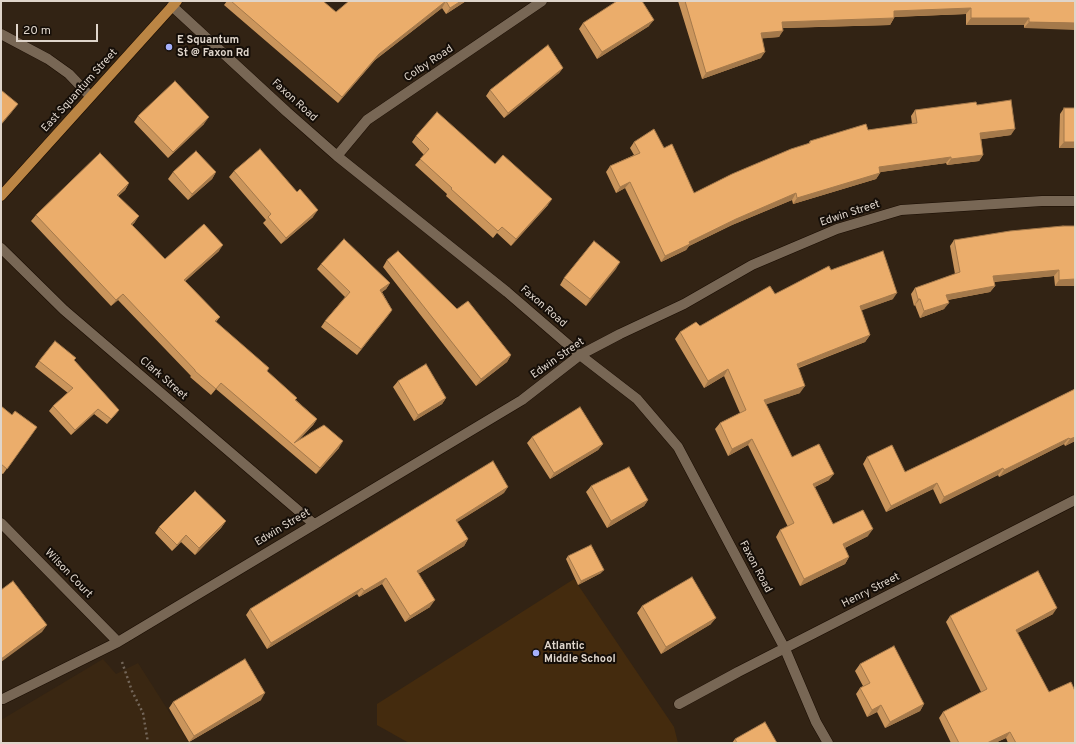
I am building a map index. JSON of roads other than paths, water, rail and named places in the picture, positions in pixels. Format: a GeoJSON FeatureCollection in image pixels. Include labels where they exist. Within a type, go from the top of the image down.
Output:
{"type":"FeatureCollection","features":[{"type":"Feature","properties":{"kind":"main road","name":"East Squantum Street"},"geometry":{"type":"LineString","coordinates":[[1,196],[174,4]]}},
{"type":"Feature","properties":{"kind":"street","name":"Colby Road"},"geometry":{"type":"LineString","coordinates":[[337,156],[367,120],[542,1]]}},
{"type":"Feature","properties":{"kind":"street","name":"Faxon Road"},"geometry":{"type":"LineString","coordinates":[[174,4],[287,112],[337,156],[507,292],[580,355],[637,399],[678,447],[785,649],[816,722],[828,743]]}},
{"type":"Feature","properties":{"kind":"street"},"geometry":{"type":"LineString","coordinates":[[1,34],[48,59],[69,74],[90,96]]}},
{"type":"Feature","properties":{"kind":"street","name":"Edwin Street"},"geometry":{"type":"LineString","coordinates":[[3,699],[118,642],[522,400],[580,355],[620,334],[684,304],[752,265],[837,229],[901,210],[1042,201],[1075,201]]}},
{"type":"Feature","properties":{"kind":"street","name":"Clark Street"},"geometry":{"type":"LineString","coordinates":[[1,248],[64,310],[314,524]]}},
{"type":"Feature","properties":{"kind":"street","name":"Henry Street"},"geometry":{"type":"LineString","coordinates":[[679,704],[738,672],[1075,500]]}},
{"type":"Feature","properties":{"kind":"street","name":"Wilson Court"},"geometry":{"type":"LineString","coordinates":[[1,523],[118,642]]}},
{"type":"Feature","properties":{"kind":"place","name":"E Squantum St @ Faxon Rd"},"geometry":{"type":"Point","coordinates":[169,47]}},
{"type":"Feature","properties":{"kind":"place","name":"Atlantic Middle School"},"geometry":{"type":"Point","coordinates":[536,653]}}]}
